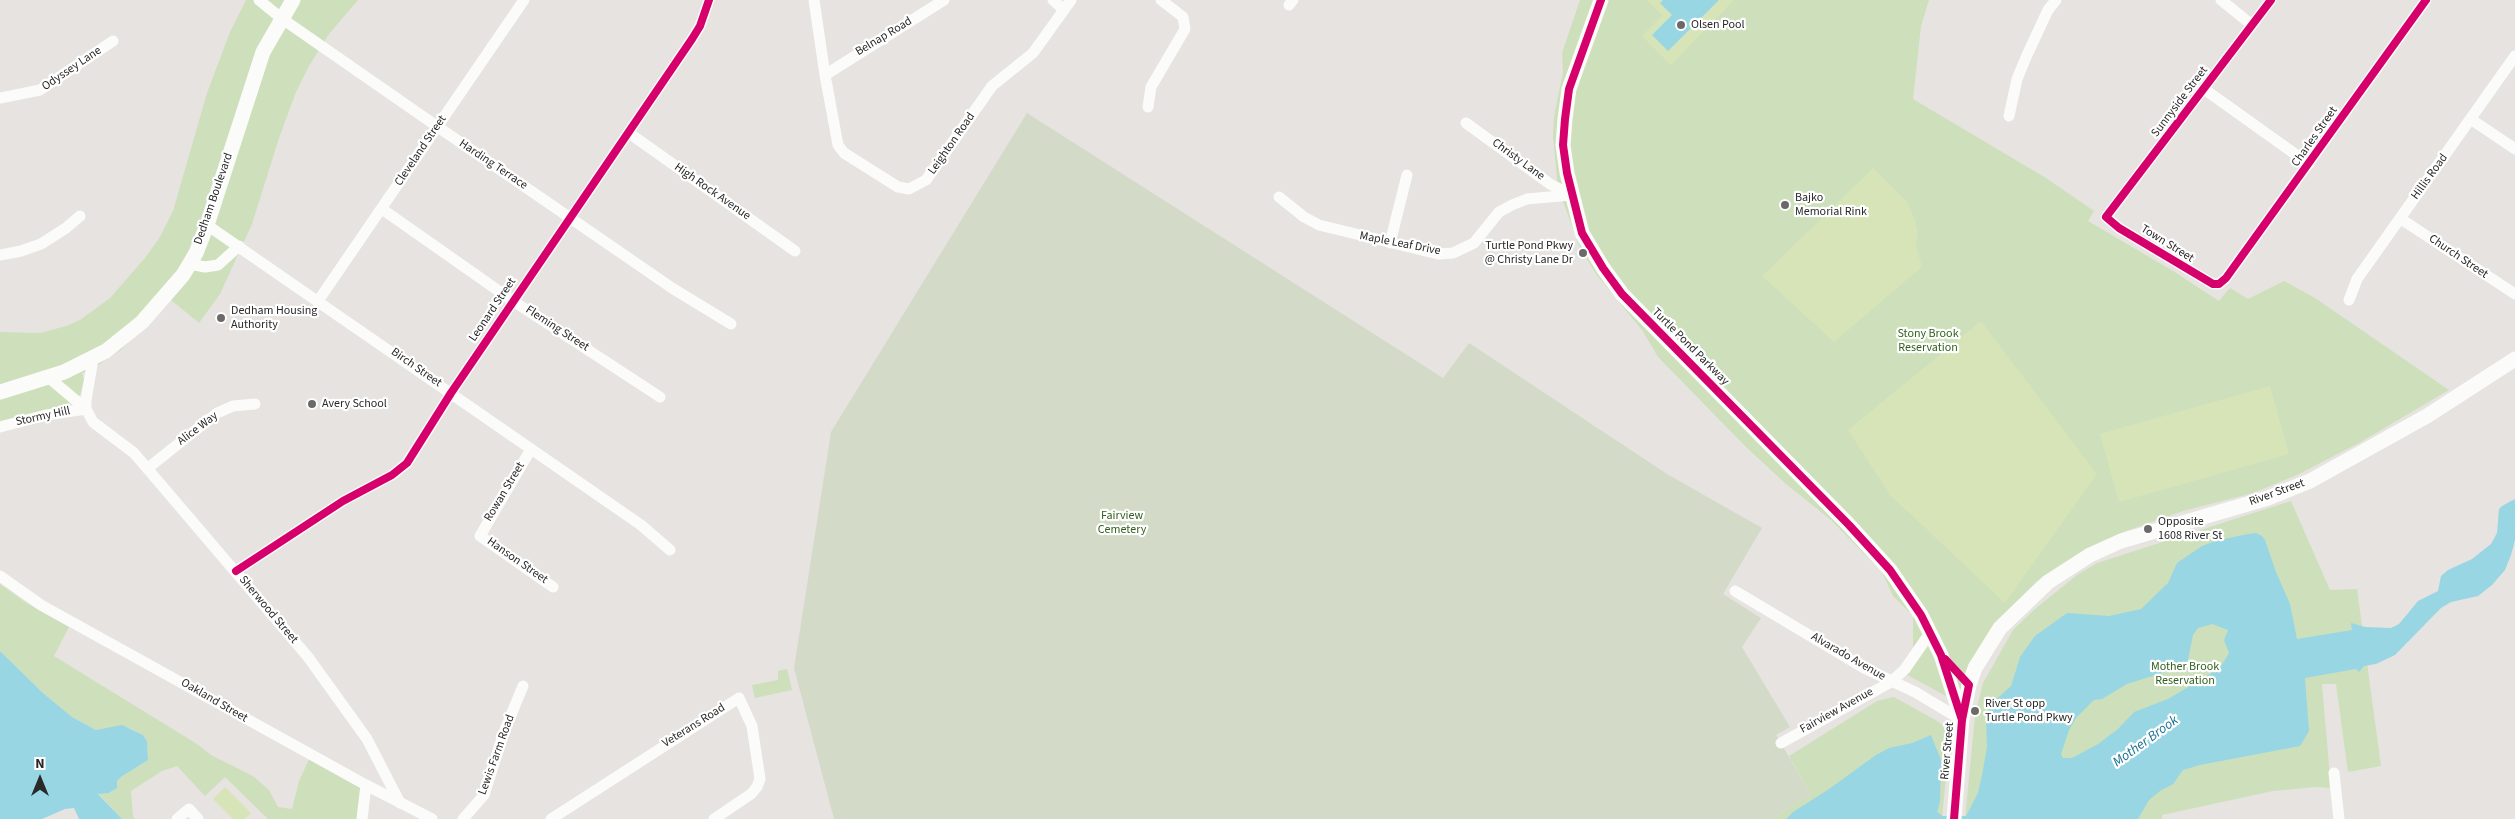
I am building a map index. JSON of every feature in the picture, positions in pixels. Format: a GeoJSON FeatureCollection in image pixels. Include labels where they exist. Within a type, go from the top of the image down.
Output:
{"type":"FeatureCollection","features":[{"type":"Feature","properties":{"kind":"main road","name":"Dedham Boulevard"},"geometry":{"type":"LineString","coordinates":[[0,392],[48,377],[93,359],[120,342],[168,294],[190,264],[208,225],[258,64],[281,18],[293,0]]}},
{"type":"Feature","properties":{"kind":"main road","name":"Turtle Pond Parkway"},"geometry":{"type":"LineString","coordinates":[[1601,0],[1569,89],[1564,146],[1571,195],[1582,233],[1613,283],[1878,556],[1904,588],[1942,656],[1962,720]]}},
{"type":"Feature","properties":{"kind":"main road","name":"River Street"},"geometry":{"type":"LineString","coordinates":[[1954,815],[1962,720],[1969,685],[1982,654],[2000,628],[2048,582],[2076,563],[2121,541],[2259,500],[2295,487],[2410,426],[2515,359]]}},
{"type":"Feature","properties":{"kind":"main road","name":"Turtle Pond Parkway"},"geometry":{"type":"LineString","coordinates":[[1942,656],[1969,685]]}},
{"type":"Feature","properties":{"kind":"street","name":"Harding Terrace"},"geometry":{"type":"LineString","coordinates":[[259,0],[281,18],[570,218],[672,288],[731,324]]}},
{"type":"Feature","properties":{"kind":"street","name":"Cleveland Street"},"geometry":{"type":"LineString","coordinates":[[318,301],[524,0]]}},
{"type":"Feature","properties":{"kind":"street","name":"Leonard Street"},"geometry":{"type":"LineString","coordinates":[[236,572],[343,501],[400,470],[451,392],[692,39],[700,26],[708,0]]}},
{"type":"Feature","properties":{"kind":"street","name":"Leighton Road"},"geometry":{"type":"LineString","coordinates":[[814,0],[835,135],[844,153],[898,187],[909,189],[926,180],[992,86],[1033,53],[1064,10]]}},
{"type":"Feature","properties":{"kind":"street","name":"Belnap Road"},"geometry":{"type":"LineString","coordinates":[[825,74],[944,0]]}},
{"type":"Feature","properties":{"kind":"street"},"geometry":{"type":"LineString","coordinates":[[1053,0],[1064,10],[1071,0]]}},
{"type":"Feature","properties":{"kind":"street"},"geometry":{"type":"LineString","coordinates":[[1148,106],[1152,87],[1185,29],[1183,17],[1161,0]]}},
{"type":"Feature","properties":{"kind":"street"},"geometry":{"type":"LineString","coordinates":[[2009,116],[2017,79],[2048,10],[2056,0]]}},
{"type":"Feature","properties":{"kind":"street"},"geometry":{"type":"LineString","coordinates":[[2221,0],[2252,25]]}},
{"type":"Feature","properties":{"kind":"street","name":"Sunnyside Street"},"geometry":{"type":"LineString","coordinates":[[2106,217],[2271,0]]}},
{"type":"Feature","properties":{"kind":"street","name":"Charles Street"},"geometry":{"type":"LineString","coordinates":[[2219,284],[2226,278],[2426,0]]}},
{"type":"Feature","properties":{"kind":"street","name":"Odyssey Lane"},"geometry":{"type":"LineString","coordinates":[[0,98],[40,90],[113,41]]}},
{"type":"Feature","properties":{"kind":"street","name":"Hillis Road"},"geometry":{"type":"LineString","coordinates":[[2349,300],[2357,279],[2472,120],[2515,56]]}},
{"type":"Feature","properties":{"kind":"street"},"geometry":{"type":"LineString","coordinates":[[2204,89],[2309,164]]}},
{"type":"Feature","properties":{"kind":"street"},"geometry":{"type":"LineString","coordinates":[[2472,120],[2515,148]]}},
{"type":"Feature","properties":{"kind":"street","name":"Christy Lane"},"geometry":{"type":"LineString","coordinates":[[1466,123],[1550,184],[1571,195]]}},
{"type":"Feature","properties":{"kind":"street","name":"High Rock Avenue"},"geometry":{"type":"LineString","coordinates":[[629,133],[795,251]]}},
{"type":"Feature","properties":{"kind":"street"},"geometry":{"type":"LineString","coordinates":[[1390,243],[1407,174]]}},
{"type":"Feature","properties":{"kind":"street","name":"Maple Leaf Drive"},"geometry":{"type":"LineString","coordinates":[[1279,197],[1304,217],[1319,224],[1438,254],[1453,253],[1474,243],[1499,212],[1512,205],[1527,199],[1571,195]]}},
{"type":"Feature","properties":{"kind":"street","name":"Fleming Street"},"geometry":{"type":"LineString","coordinates":[[382,209],[513,301],[660,397]]}},
{"type":"Feature","properties":{"kind":"street"},"geometry":{"type":"LineString","coordinates":[[0,255],[21,251],[41,244],[66,228],[80,216]]}},
{"type":"Feature","properties":{"kind":"street","name":"Town Street"},"geometry":{"type":"LineString","coordinates":[[2106,217],[2119,228],[2202,279],[2219,284]]}},
{"type":"Feature","properties":{"kind":"street","name":"Church Street"},"geometry":{"type":"LineString","coordinates":[[2401,219],[2515,294]]}},
{"type":"Feature","properties":{"kind":"street","name":"Birch Street"},"geometry":{"type":"LineString","coordinates":[[208,225],[641,525],[670,550]]}},
{"type":"Feature","properties":{"kind":"street"},"geometry":{"type":"LineString","coordinates":[[190,264],[205,268],[218,265],[239,246]]}},
{"type":"Feature","properties":{"kind":"street"},"geometry":{"type":"LineString","coordinates":[[86,409],[93,359]]}},
{"type":"Feature","properties":{"kind":"street","name":"Sherwood Street"},"geometry":{"type":"LineString","coordinates":[[48,377],[86,409],[93,422],[126,445],[148,468],[308,657],[379,758],[400,802]]}},
{"type":"Feature","properties":{"kind":"street","name":"Alice Way"},"geometry":{"type":"LineString","coordinates":[[148,468],[217,413],[233,406],[255,404]]}},
{"type":"Feature","properties":{"kind":"street","name":"Stormy Hill"},"geometry":{"type":"LineString","coordinates":[[0,427],[46,415],[86,409]]}},
{"type":"Feature","properties":{"kind":"street","name":"Rowan Street"},"geometry":{"type":"LineString","coordinates":[[480,536],[531,449]]}},
{"type":"Feature","properties":{"kind":"street","name":"Hanson Street"},"geometry":{"type":"LineString","coordinates":[[480,536],[553,587]]}},
{"type":"Feature","properties":{"kind":"street","name":"Oakland Street"},"geometry":{"type":"LineString","coordinates":[[0,576],[41,605],[366,785],[432,819]]}},
{"type":"Feature","properties":{"kind":"street","name":"Alvarado Avenue"},"geometry":{"type":"LineString","coordinates":[[1735,590],[1864,668],[1962,720]]}},
{"type":"Feature","properties":{"kind":"street","name":"Fairview Avenue"},"geometry":{"type":"LineString","coordinates":[[1781,743],[1891,682],[1905,669],[1930,633]]}},
{"type":"Feature","properties":{"kind":"street","name":"Lewis Farm Road"},"geometry":{"type":"LineString","coordinates":[[463,819],[480,803],[484,795],[504,732],[523,686]]}},
{"type":"Feature","properties":{"kind":"street","name":"Veterans Road"},"geometry":{"type":"LineString","coordinates":[[551,819],[739,698],[752,726],[760,779],[757,787],[751,794],[714,819]]}},
{"type":"Feature","properties":{"kind":"street"},"geometry":{"type":"LineString","coordinates":[[2334,773],[2339,819]]}},
{"type":"Feature","properties":{"kind":"street"},"geometry":{"type":"LineString","coordinates":[[362,819],[366,785]]}},
{"type":"Feature","properties":{"kind":"street"},"geometry":{"type":"LineString","coordinates":[[177,819],[189,809],[198,819]]}},
{"type":"Feature","properties":{"kind":"green space"},"geometry":{"type":"Polygon","coordinates":[[[246,0],[358,0],[329,34],[309,66],[296,92],[279,138],[252,224],[220,294],[199,323],[171,300],[121,350],[92,369],[82,373],[84,380],[80,395],[63,407],[0,422],[0,332],[40,333],[80,320],[110,298],[145,258],[160,237],[173,211],[207,93],[230,32],[246,0]]]}},
{"type":"Feature","properties":{"kind":"green space","name":"Stony Brook Reservation"},"geometry":{"type":"Polygon","coordinates":[[[1580,0],[1929,0],[1921,26],[1913,99],[2046,178],[2094,211],[2088,221],[2173,271],[2219,301],[2230,288],[2248,299],[2284,281],[2315,298],[2449,390],[2359,443],[2297,475],[2253,493],[2183,511],[2123,532],[2036,582],[2005,613],[1959,703],[1898,670],[1913,650],[1913,616],[1893,596],[1882,572],[1831,520],[1786,484],[1746,447],[1658,357],[1642,330],[1596,274],[1579,245],[1558,188],[1553,137],[1554,117],[1563,72],[1562,53],[1580,0]]]}},
{"type":"Feature","properties":{"kind":"green space","name":"Olsen Pool"},"geometry":{"type":"Polygon","coordinates":[[[1647,0],[1734,0],[1671,65],[1642,36],[1662,15],[1647,0]]]}},
{"type":"Feature","properties":{"kind":"green space","name":"Fairview Cemetery"},"geometry":{"type":"Polygon","coordinates":[[[1027,113],[1443,378],[1469,343],[1667,474],[1762,528],[1723,594],[1761,618],[1742,647],[1790,727],[1776,735],[1811,794],[1772,819],[834,819],[794,668],[831,432],[1027,113]]]}},
{"type":"Feature","properties":{"kind":"green space"},"geometry":{"type":"Polygon","coordinates":[[[1873,168],[1907,202],[1915,220],[1918,235],[1916,245],[1922,267],[1834,342],[1762,276],[1873,168]]]}},
{"type":"Feature","properties":{"kind":"green space"},"geometry":{"type":"Polygon","coordinates":[[[1981,321],[2097,474],[2005,603],[1890,495],[1848,430],[1981,321]]]}},
{"type":"Feature","properties":{"kind":"green space"},"geometry":{"type":"Polygon","coordinates":[[[2270,386],[2289,454],[2119,502],[2100,434],[2270,386]]]}},
{"type":"Feature","properties":{"kind":"green space","name":"Mother Brook Reservation"},"geometry":{"type":"Polygon","coordinates":[[[2291,501],[2330,590],[2357,589],[2381,766],[2348,772],[2336,684],[2322,684],[2331,788],[2316,787],[2273,791],[2162,815],[2162,819],[1965,819],[1975,716],[1983,683],[2013,630],[2035,609],[2077,575],[2097,563],[2291,501]]]}},
{"type":"Feature","properties":{"kind":"green space"},"geometry":{"type":"Polygon","coordinates":[[[0,584],[25,602],[69,627],[54,656],[197,744],[211,755],[253,776],[269,790],[278,807],[292,809],[299,781],[311,755],[366,785],[362,819],[268,819],[225,777],[205,796],[177,766],[162,771],[131,791],[133,816],[135,819],[122,819],[98,793],[110,793],[116,788],[117,781],[121,777],[148,760],[147,741],[143,735],[129,728],[96,730],[72,717],[43,693],[0,651],[0,584]]]}},
{"type":"Feature","properties":{"kind":"green space"},"geometry":{"type":"Polygon","coordinates":[[[787,669],[792,690],[755,698],[752,685],[778,680],[778,671],[787,669]]]}},
{"type":"Feature","properties":{"kind":"green space"},"geometry":{"type":"Polygon","coordinates":[[[1894,697],[1939,722],[1950,735],[1942,819],[1772,819],[1811,794],[1789,756],[1877,701],[1894,697]]]}},
{"type":"Feature","properties":{"kind":"green space"},"geometry":{"type":"Polygon","coordinates":[[[225,787],[251,813],[245,819],[233,819],[213,799],[225,787]]]}},
{"type":"Feature","properties":{"kind":"water"},"geometry":{"type":"Polygon","coordinates":[[[1663,0],[1719,0],[1668,51],[1652,35],[1672,15],[1660,3],[1663,0]]]}},
{"type":"Feature","properties":{"kind":"water","name":"Mother Brook Reservation"},"geometry":{"type":"Polygon","coordinates":[[[2515,499],[2515,540],[2505,570],[2492,585],[2478,596],[2451,602],[2441,608],[2395,655],[2376,664],[2364,666],[2359,672],[2356,669],[2305,678],[2309,731],[2300,746],[2183,770],[2173,784],[2149,800],[2138,819],[1786,819],[1793,812],[1876,755],[1889,748],[1912,743],[1931,735],[1941,760],[1940,802],[1937,812],[1943,816],[1966,816],[1978,793],[1982,775],[1987,747],[1986,717],[1990,705],[2011,686],[2020,657],[2035,636],[2067,613],[2109,616],[2141,609],[2168,583],[2177,563],[2202,546],[2215,541],[2248,534],[2256,533],[2262,536],[2290,604],[2297,639],[2352,630],[2351,623],[2365,627],[2391,628],[2399,624],[2418,601],[2438,591],[2441,576],[2448,570],[2472,559],[2491,544],[2497,533],[2499,509],[2515,499]],[[2212,624],[2198,628],[2193,635],[2187,665],[2127,684],[2102,699],[2094,700],[2076,718],[2069,730],[2061,754],[2063,758],[2072,758],[2098,744],[2118,729],[2134,712],[2168,699],[2220,668],[2229,653],[2224,640],[2228,630],[2212,624]]]}},
{"type":"Feature","properties":{"kind":"water"},"geometry":{"type":"Polygon","coordinates":[[[0,651],[43,693],[72,717],[96,730],[122,725],[143,735],[147,741],[148,760],[121,777],[117,781],[117,788],[109,793],[98,794],[122,819],[79,819],[74,808],[65,809],[42,819],[0,819],[0,651]]]}},
{"type":"Feature","properties":{"kind":"cycle path"},"geometry":{"type":"LineString","coordinates":[[236,571],[343,501],[392,475],[407,463],[451,393],[692,39],[700,26],[709,0]]}},
{"type":"Feature","properties":{"kind":"cycle path"},"geometry":{"type":"LineString","coordinates":[[1601,0],[1569,89],[1565,119],[1563,145],[1567,173],[1582,233],[1603,268],[1622,294],[1849,525],[1890,570],[1921,615],[1941,655],[1962,720]]}},
{"type":"Feature","properties":{"kind":"cycle path"},"geometry":{"type":"LineString","coordinates":[[2271,0],[2106,217],[2119,228],[2213,284],[2219,284],[2226,278],[2426,0]]}},
{"type":"Feature","properties":{"kind":"cycle path"},"geometry":{"type":"LineString","coordinates":[[1945,659],[1969,685],[1962,720],[1954,819]]}},
{"type":"Feature","properties":{"kind":"place","name":"Olsen Pool"},"geometry":{"type":"Point","coordinates":[1681,25]}},
{"type":"Feature","properties":{"kind":"place","name":"Bajko Memorial Rink"},"geometry":{"type":"Point","coordinates":[1785,205]}},
{"type":"Feature","properties":{"kind":"place","name":"Turtle Pond Pkwy @ Christy Lane Dr"},"geometry":{"type":"Point","coordinates":[1583,253]}},
{"type":"Feature","properties":{"kind":"place","name":"Dedham Housing Authority"},"geometry":{"type":"Point","coordinates":[221,318]}},
{"type":"Feature","properties":{"kind":"place","name":"Avery School"},"geometry":{"type":"Point","coordinates":[312,404]}},
{"type":"Feature","properties":{"kind":"place","name":"Opposite 1608 River St"},"geometry":{"type":"Point","coordinates":[2148,529]}},
{"type":"Feature","properties":{"kind":"place","name":"River St opp Turtle Pond Pkwy"},"geometry":{"type":"Point","coordinates":[1975,711]}},
{"type":"Feature","properties":{"kind":"water label","name":"Mother Brook"},"geometry":{"type":"Point","coordinates":[2146,742]}}]}
